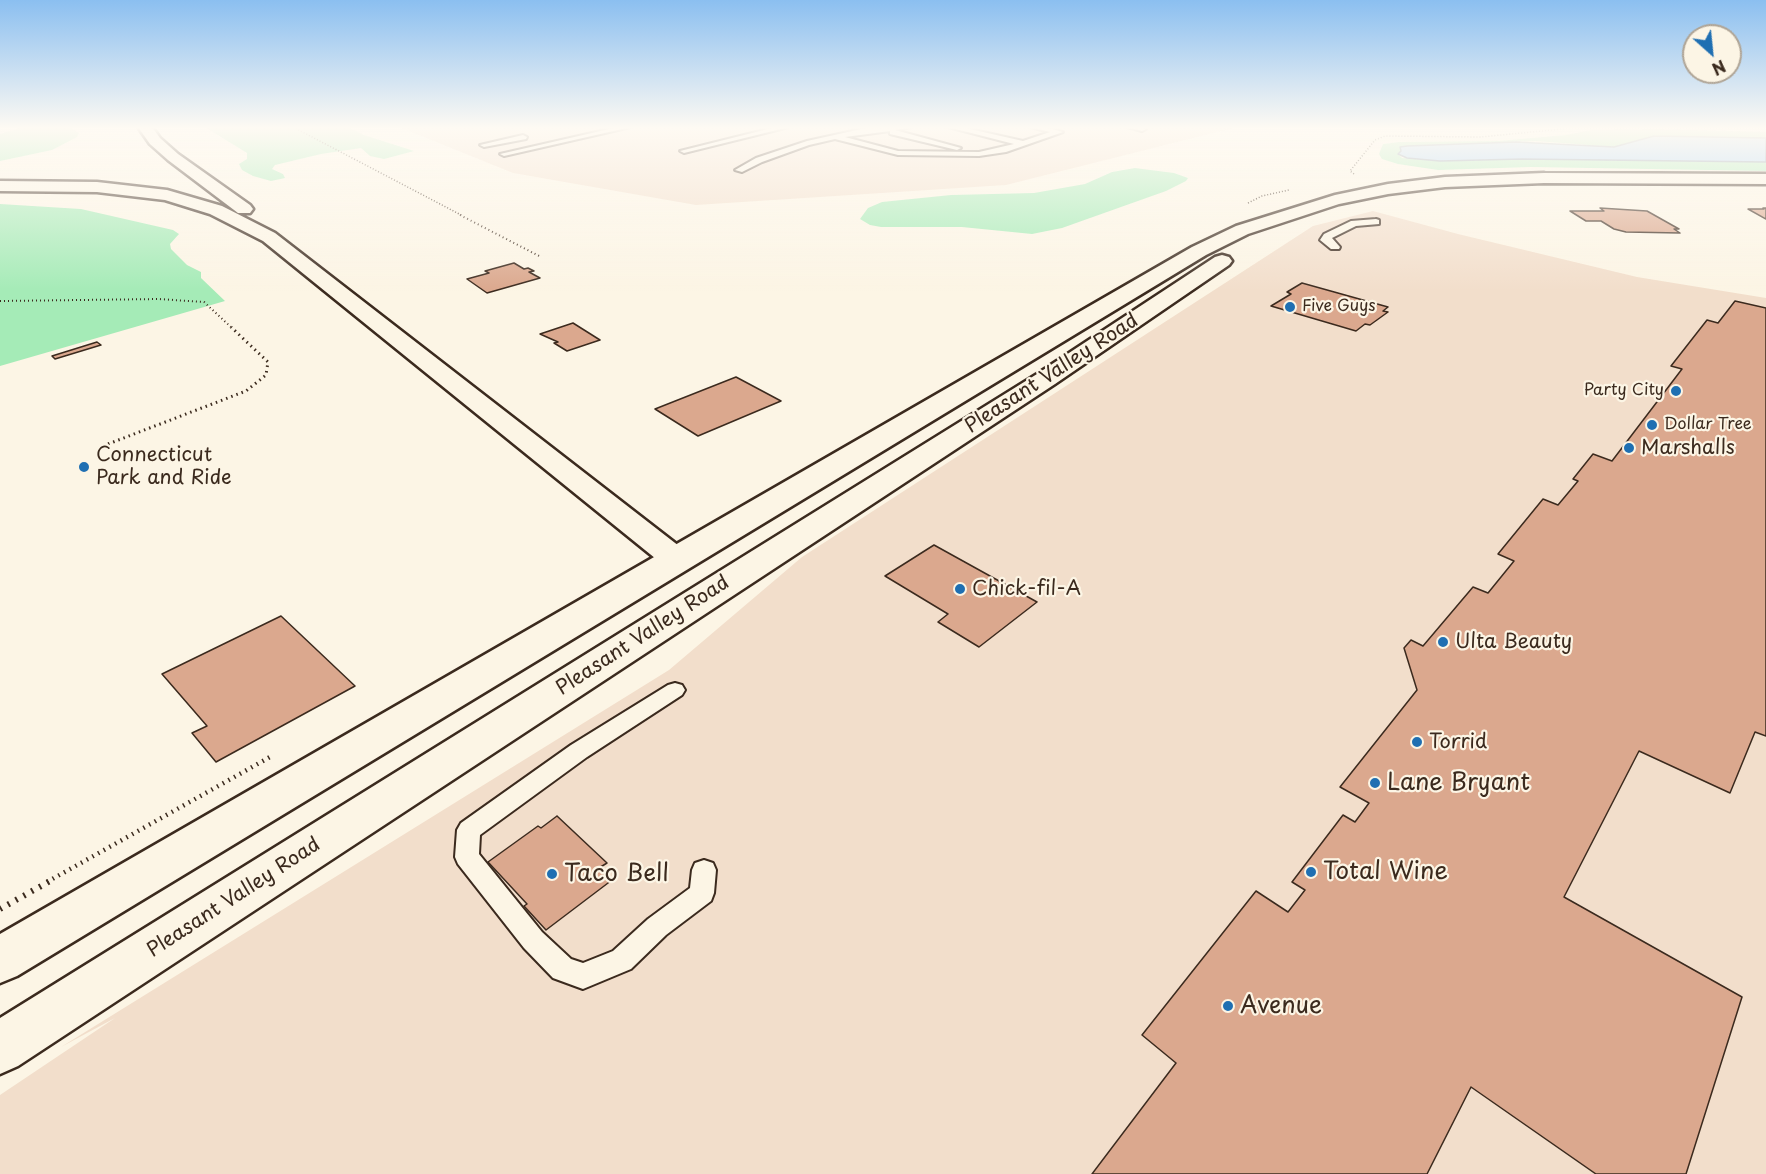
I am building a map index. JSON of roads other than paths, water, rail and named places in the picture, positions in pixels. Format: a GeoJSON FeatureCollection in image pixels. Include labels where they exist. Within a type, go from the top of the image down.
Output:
{"type":"FeatureCollection","features":[{"type":"Feature","properties":{"kind":"main road"},"geometry":{"type":"LineString","coordinates":[[207,182],[247,211],[269,237]]}},
{"type":"Feature","properties":{"kind":"main road","name":"Pleasant Valley Road"},"geometry":{"type":"LineString","coordinates":[[0,960],[1199,251],[1242,230],[1314,206],[1359,195],[1454,182]]}},
{"type":"Feature","properties":{"kind":"main road"},"geometry":{"type":"LineString","coordinates":[[0,186],[87,186],[167,195],[216,210],[269,237],[677,560],[717,589]]}},
{"type":"Feature","properties":{"kind":"main road","name":"Pleasant Valley Road"},"geometry":{"type":"LineString","coordinates":[[0,1048],[1079,358],[1262,234],[1282,218]]}},
{"type":"Feature","properties":{"kind":"main road"},"geometry":{"type":"LineString","coordinates":[[1040,345],[1079,358]]}},
{"type":"Feature","properties":{"kind":"lane"},"geometry":{"type":"LineString","coordinates":[[1335,247],[1325,240],[1328,236],[1354,223],[1376,222]]}},
{"type":"Feature","properties":{"kind":"lane"},"geometry":{"type":"LineString","coordinates":[[675,690],[579,751],[469,830],[467,857],[562,969],[583,976],[622,960],[657,927],[702,893],[704,870]]}},
{"type":"Feature","properties":{"kind":"place","name":"Five Guys"},"geometry":{"type":"Point","coordinates":[1290,307]}},
{"type":"Feature","properties":{"kind":"place","name":"Party City"},"geometry":{"type":"Point","coordinates":[1676,391]}},
{"type":"Feature","properties":{"kind":"place","name":"Dollar Tree"},"geometry":{"type":"Point","coordinates":[1652,425]}},
{"type":"Feature","properties":{"kind":"place","name":"Marshalls"},"geometry":{"type":"Point","coordinates":[1629,448]}},
{"type":"Feature","properties":{"kind":"place","name":"Connecticut Park and Ride"},"geometry":{"type":"Point","coordinates":[84,467]}},
{"type":"Feature","properties":{"kind":"place","name":"Chick-fil-A"},"geometry":{"type":"Point","coordinates":[960,589]}},
{"type":"Feature","properties":{"kind":"place","name":"Ulta Beauty"},"geometry":{"type":"Point","coordinates":[1443,642]}},
{"type":"Feature","properties":{"kind":"place","name":"Torrid"},"geometry":{"type":"Point","coordinates":[1417,742]}},
{"type":"Feature","properties":{"kind":"place","name":"Lane Bryant"},"geometry":{"type":"Point","coordinates":[1375,783]}},
{"type":"Feature","properties":{"kind":"place","name":"Total Wine"},"geometry":{"type":"Point","coordinates":[1311,872]}},
{"type":"Feature","properties":{"kind":"place","name":"Taco Bell"},"geometry":{"type":"Point","coordinates":[552,874]}},
{"type":"Feature","properties":{"kind":"place","name":"Avenue"},"geometry":{"type":"Point","coordinates":[1228,1006]}}]}
